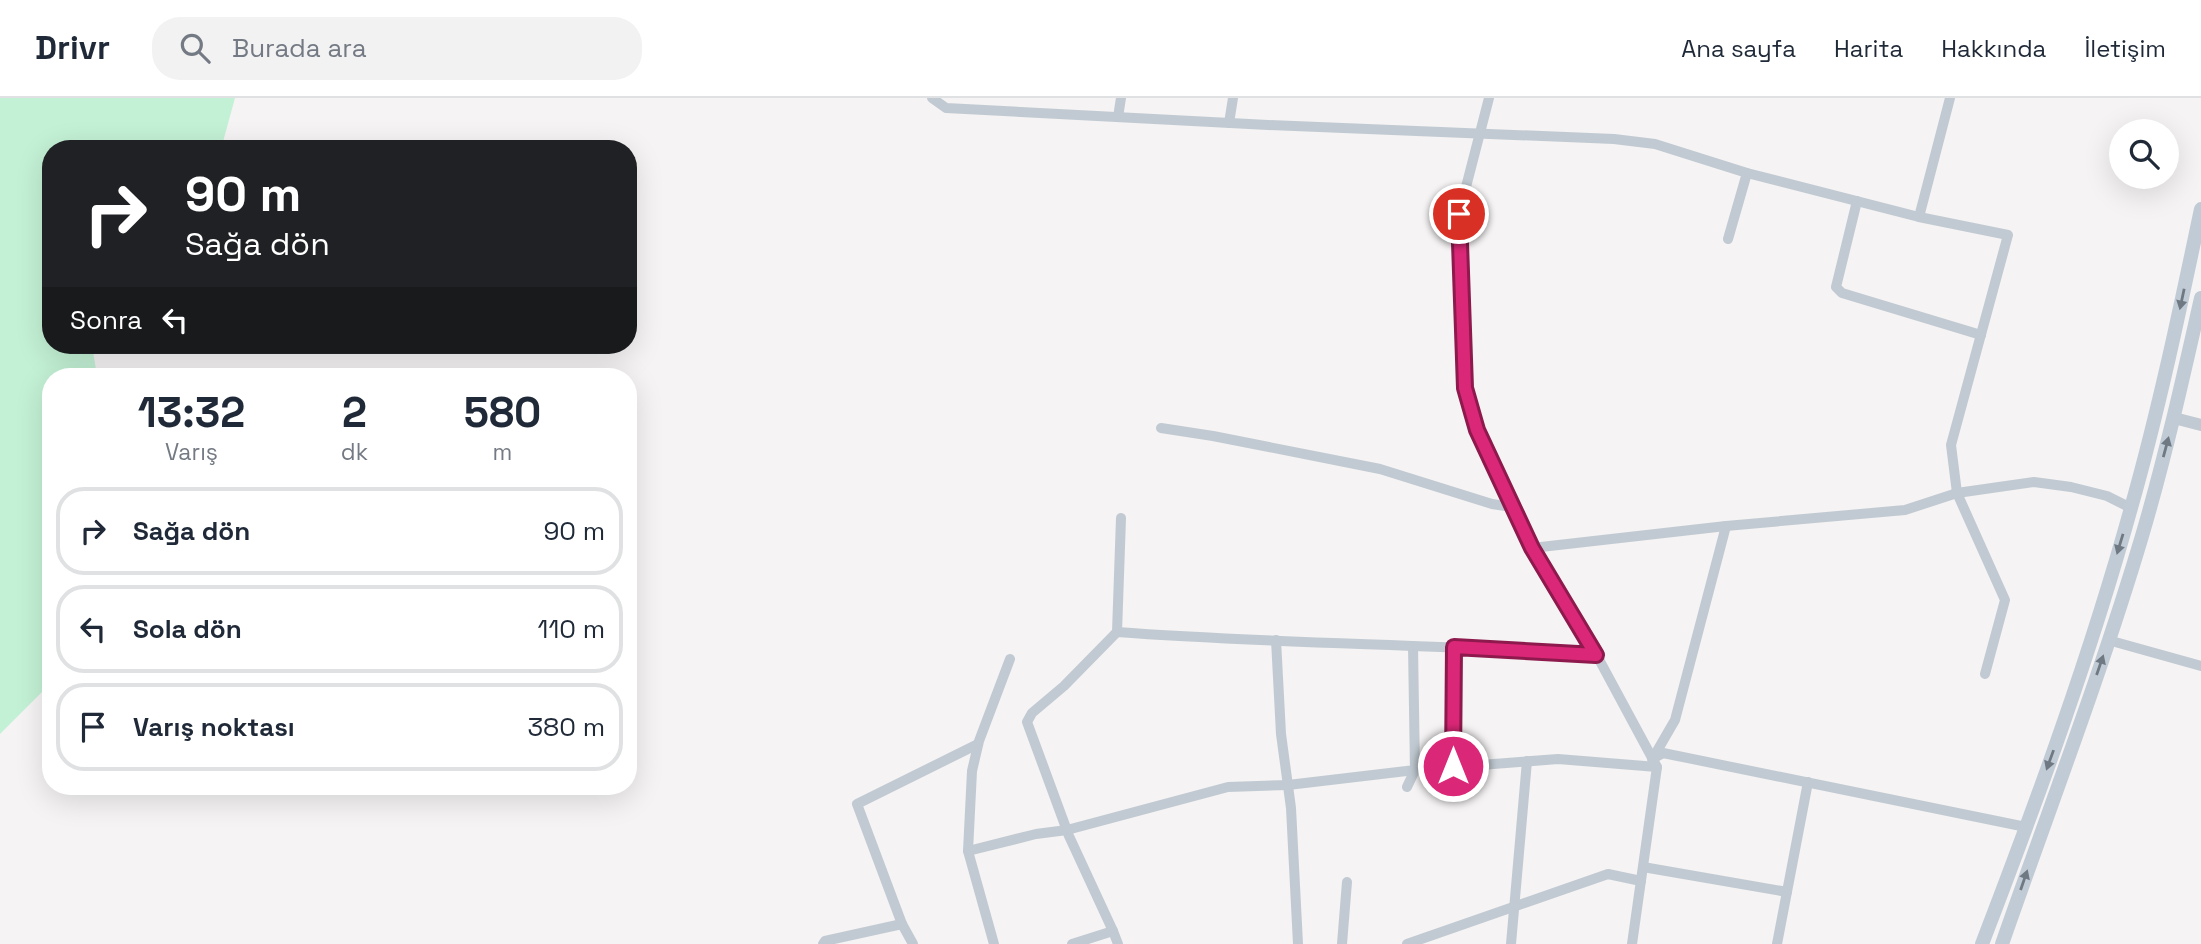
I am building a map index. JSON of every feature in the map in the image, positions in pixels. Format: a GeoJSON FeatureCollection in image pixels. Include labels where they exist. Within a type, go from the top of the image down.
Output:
{"type":"FeatureCollection","features":[{"type":"Feature","properties":{"kind":"main road"},"geometry":{"type":"LineString","coordinates":[[1982,944],[2076,688],[2132,508],[2174,342],[2201,209]]}},
{"type":"Feature","properties":{"kind":"main road"},"geometry":{"type":"LineString","coordinates":[[2002,944],[2142,536],[2174,418],[2201,298]]}},
{"type":"Feature","properties":{"kind":"street"},"geometry":{"type":"LineString","coordinates":[[932,98],[947,103],[1054,115],[1614,139],[1655,144],[1747,173],[1919,217],[2008,236],[1951,445],[1956,493],[2005,600],[1985,674]]}},
{"type":"Feature","properties":{"kind":"street"},"geometry":{"type":"LineString","coordinates":[[1118,117],[1121,98]]}},
{"type":"Feature","properties":{"kind":"street"},"geometry":{"type":"LineString","coordinates":[[1229,123],[1233,98]]}},
{"type":"Feature","properties":{"kind":"street"},"geometry":{"type":"LineString","coordinates":[[1489,98],[1459,214],[1465,388],[1477,430],[1532,548],[1596,655],[1655,763]]}},
{"type":"Feature","properties":{"kind":"street"},"geometry":{"type":"LineString","coordinates":[[1919,217],[1950,98]]}},
{"type":"Feature","properties":{"kind":"street"},"geometry":{"type":"LineString","coordinates":[[1728,239],[1747,173]]}},
{"type":"Feature","properties":{"kind":"street"},"geometry":{"type":"LineString","coordinates":[[1857,201],[1836,287],[1842,293],[1981,335]]}},
{"type":"Feature","properties":{"kind":"street"},"geometry":{"type":"LineString","coordinates":[[2174,418],[2201,425]]}},
{"type":"Feature","properties":{"kind":"street"},"geometry":{"type":"LineString","coordinates":[[1161,428],[1380,469],[1512,508]]}},
{"type":"Feature","properties":{"kind":"street"},"geometry":{"type":"LineString","coordinates":[[1532,548],[1726,526],[1906,510],[1956,493],[2034,482],[2107,496],[2132,508]]}},
{"type":"Feature","properties":{"kind":"street"},"geometry":{"type":"LineString","coordinates":[[1118,944],[1067,830],[1027,722],[1032,713],[1064,687],[1117,632],[1121,518]]}},
{"type":"Feature","properties":{"kind":"street"},"geometry":{"type":"LineString","coordinates":[[1632,944],[1655,763],[1675,720],[1726,526]]}},
{"type":"Feature","properties":{"kind":"street"},"geometry":{"type":"LineString","coordinates":[[1117,632],[1596,655]]}},
{"type":"Feature","properties":{"kind":"street"},"geometry":{"type":"LineString","coordinates":[[1276,640],[1298,944]]}},
{"type":"Feature","properties":{"kind":"street"},"geometry":{"type":"LineString","coordinates":[[2108,640],[2201,666]]}},
{"type":"Feature","properties":{"kind":"street"},"geometry":{"type":"LineString","coordinates":[[1407,787],[1415,770],[1413,646]]}},
{"type":"Feature","properties":{"kind":"street"},"geometry":{"type":"LineString","coordinates":[[1453,766],[1454,647]]}},
{"type":"Feature","properties":{"kind":"street"},"geometry":{"type":"LineString","coordinates":[[994,944],[968,851],[972,771],[978,744],[1010,659]]}},
{"type":"Feature","properties":{"kind":"street"},"geometry":{"type":"LineString","coordinates":[[913,944],[902,923],[857,804],[978,744]]}},
{"type":"Feature","properties":{"kind":"street"},"geometry":{"type":"LineString","coordinates":[[1655,763],[1663,753],[2026,827]]}},
{"type":"Feature","properties":{"kind":"street"},"geometry":{"type":"LineString","coordinates":[[968,851],[1036,834],[1067,830],[1228,787],[1287,785],[1453,766],[1558,759],[1655,763]]}},
{"type":"Feature","properties":{"kind":"street"},"geometry":{"type":"LineString","coordinates":[[1511,944],[1527,761]]}},
{"type":"Feature","properties":{"kind":"street"},"geometry":{"type":"LineString","coordinates":[[1777,944],[1808,782]]}},
{"type":"Feature","properties":{"kind":"street"},"geometry":{"type":"LineString","coordinates":[[1643,867],[1787,892]]}},
{"type":"Feature","properties":{"kind":"street"},"geometry":{"type":"LineString","coordinates":[[1407,944],[1608,874],[1641,881]]}},
{"type":"Feature","properties":{"kind":"street"},"geometry":{"type":"LineString","coordinates":[[1342,944],[1347,882]]}},
{"type":"Feature","properties":{"kind":"street"},"geometry":{"type":"LineString","coordinates":[[823,944],[825,941],[902,923]]}},
{"type":"Feature","properties":{"kind":"street"},"geometry":{"type":"LineString","coordinates":[[1072,944],[1112,931]]}},
{"type":"Feature","properties":{"kind":"green space"},"geometry":{"type":"Polygon","coordinates":[[[0,98],[235,98],[223,140],[42,140],[42,354],[93,354],[96,368],[42,368],[42,692],[0,734],[0,98]]]}},
{"type":"Feature","properties":{"kind":"route"},"geometry":{"type":"LineString","coordinates":[[1453,766],[1454,647],[1596,655],[1532,548],[1477,430],[1465,388],[1459,214]]}}]}
